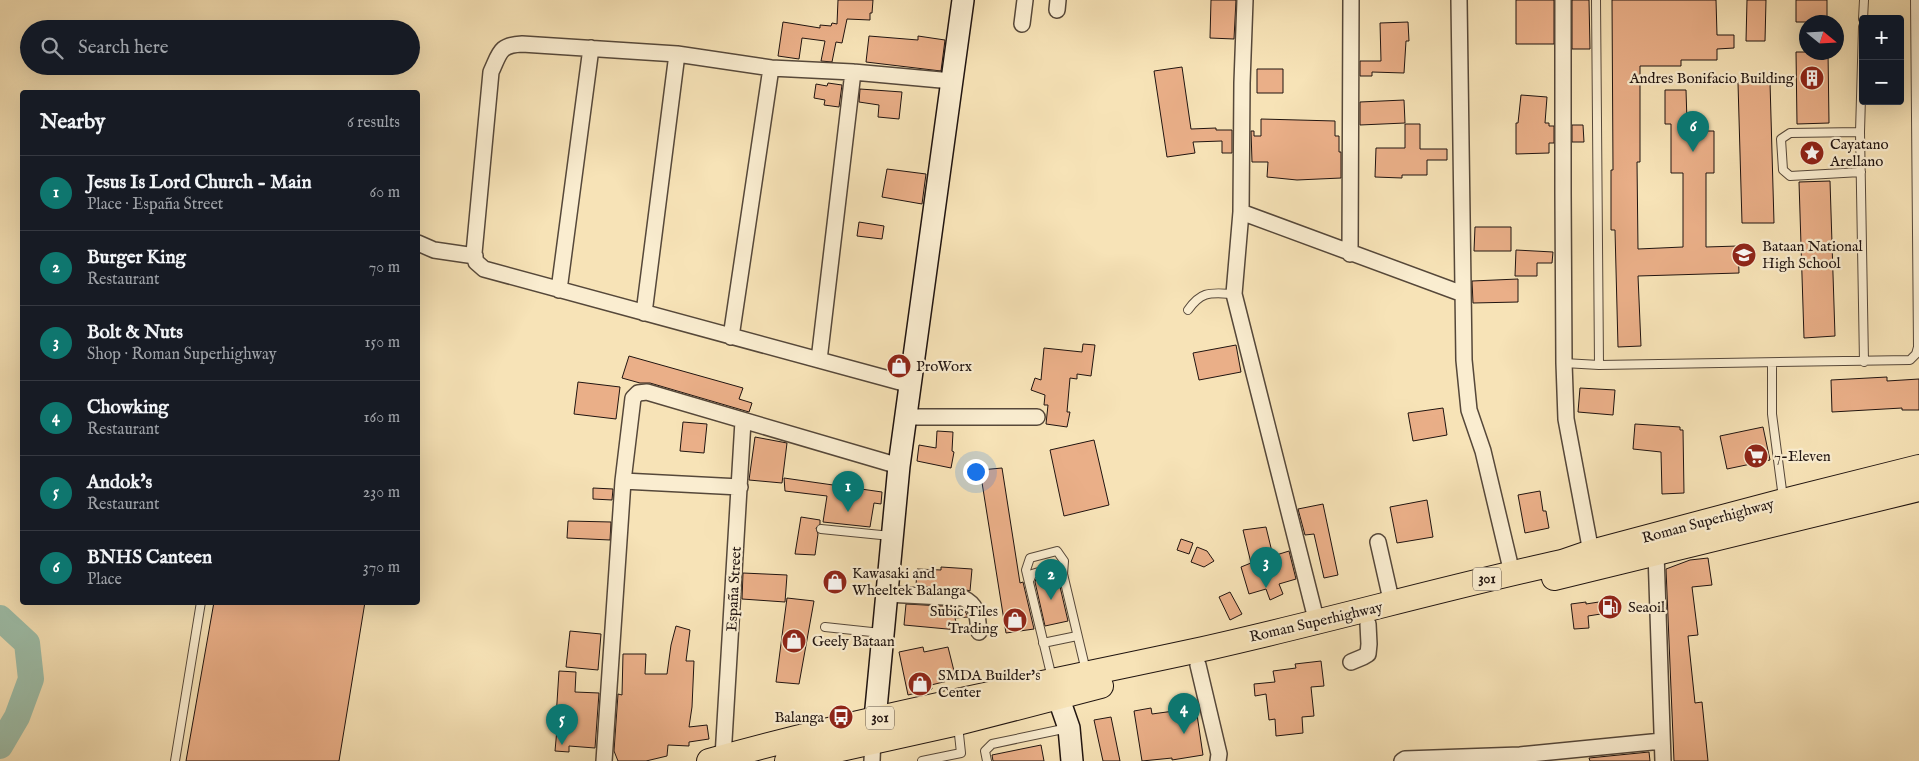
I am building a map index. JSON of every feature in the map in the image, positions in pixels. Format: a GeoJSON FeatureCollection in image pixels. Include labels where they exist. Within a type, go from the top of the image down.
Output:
{"type":"FeatureCollection","features":[{"type":"Feature","properties":{"kind":"main road","name":"Roman Superhighway"},"geometry":{"type":"LineString","coordinates":[[716,759],[863,742],[958,723],[1055,689],[1087,673],[1317,623],[1562,562],[1591,552],[1919,467]]}},
{"type":"Feature","properties":{"kind":"main road","name":"Roman Superhighway"},"geometry":{"type":"LineString","coordinates":[[787,761],[1055,689],[1198,665],[1919,489]]}},
{"type":"Feature","properties":{"kind":"street"},"geometry":{"type":"LineString","coordinates":[[863,742],[883,633],[899,466],[963,0]]}},
{"type":"Feature","properties":{"kind":"street"},"geometry":{"type":"LineString","coordinates":[[1022,24],[1024,0]]}},
{"type":"Feature","properties":{"kind":"street"},"geometry":{"type":"LineString","coordinates":[[1245,0],[1241,212],[1234,294],[1317,623]]}},
{"type":"Feature","properties":{"kind":"street"},"geometry":{"type":"LineString","coordinates":[[1350,254],[1351,0]]}},
{"type":"Feature","properties":{"kind":"street"},"geometry":{"type":"LineString","coordinates":[[1459,0],[1464,360],[1469,410],[1483,451],[1512,573]]}},
{"type":"Feature","properties":{"kind":"street"},"geometry":{"type":"LineString","coordinates":[[1563,0],[1564,363],[1566,419],[1591,552]]}},
{"type":"Feature","properties":{"kind":"street"},"geometry":{"type":"LineString","coordinates":[[911,385],[484,269],[476,262],[475,256],[492,72],[502,50],[508,44],[522,44],[677,54],[771,68],[853,72],[952,81]]}},
{"type":"Feature","properties":{"kind":"street"},"geometry":{"type":"LineString","coordinates":[[559,290],[591,48]]}},
{"type":"Feature","properties":{"kind":"street"},"geometry":{"type":"LineString","coordinates":[[644,313],[677,54]]}},
{"type":"Feature","properties":{"kind":"street"},"geometry":{"type":"LineString","coordinates":[[731,337],[771,68]]}},
{"type":"Feature","properties":{"kind":"street"},"geometry":{"type":"LineString","coordinates":[[819,360],[853,72]]}},
{"type":"Feature","properties":{"kind":"street"},"geometry":{"type":"LineString","coordinates":[[1241,212],[1350,254],[1463,294]]}},
{"type":"Feature","properties":{"kind":"street"},"geometry":{"type":"LineString","coordinates":[[420,244],[434,250],[475,256]]}},
{"type":"Feature","properties":{"kind":"street"},"geometry":{"type":"LineString","coordinates":[[604,761],[623,481],[633,398],[638,393],[647,392],[899,466]]}},
{"type":"Feature","properties":{"kind":"street"},"geometry":{"type":"LineString","coordinates":[[906,418],[1037,417]]}},
{"type":"Feature","properties":{"kind":"street","name":"España Street"},"geometry":{"type":"LineString","coordinates":[[716,759],[740,487],[743,421]]}},
{"type":"Feature","properties":{"kind":"street"},"geometry":{"type":"LineString","coordinates":[[623,481],[740,487]]}},
{"type":"Feature","properties":{"kind":"street"},"geometry":{"type":"LineString","coordinates":[[1378,542],[1392,604]]}},
{"type":"Feature","properties":{"kind":"street"},"geometry":{"type":"LineString","coordinates":[[1656,553],[1663,761]]}},
{"type":"Feature","properties":{"kind":"street"},"geometry":{"type":"LineString","coordinates":[[886,594],[963,598],[972,602],[976,609],[979,632]]}},
{"type":"Feature","properties":{"kind":"street"},"geometry":{"type":"LineString","coordinates":[[1351,662],[1368,654],[1368,624]]}},
{"type":"Feature","properties":{"kind":"street"},"geometry":{"type":"LineString","coordinates":[[1198,665],[1219,754],[1218,761]]}},
{"type":"Feature","properties":{"kind":"street"},"geometry":{"type":"LineString","coordinates":[[1055,689],[1069,728],[1072,761]]}},
{"type":"Feature","properties":{"kind":"street"},"geometry":{"type":"LineString","coordinates":[[1402,761],[1405,759],[1520,758],[1582,755],[1662,741]]}},
{"type":"Feature","properties":{"kind":"lane"},"geometry":{"type":"LineString","coordinates":[[1596,0],[1600,365]]}},
{"type":"Feature","properties":{"kind":"lane"},"geometry":{"type":"LineString","coordinates":[[1863,15],[1864,0]]}},
{"type":"Feature","properties":{"kind":"lane"},"geometry":{"type":"LineString","coordinates":[[1564,363],[1600,365],[1864,362],[1910,360],[1916,354],[1918,347],[1916,0]]}},
{"type":"Feature","properties":{"kind":"lane"},"geometry":{"type":"LineString","coordinates":[[1862,60],[1860,172],[1864,362]]}},
{"type":"Feature","properties":{"kind":"lane"},"geometry":{"type":"LineString","coordinates":[[1860,132],[1790,133],[1781,139],[1783,170],[1790,176],[1860,172]]}},
{"type":"Feature","properties":{"kind":"lane"},"geometry":{"type":"LineString","coordinates":[[1188,310],[1197,298],[1211,293],[1234,294]]}},
{"type":"Feature","properties":{"kind":"lane"},"geometry":{"type":"LineString","coordinates":[[1772,363],[1772,414],[1783,501]]}},
{"type":"Feature","properties":{"kind":"lane"},"geometry":{"type":"LineString","coordinates":[[821,529],[891,536]]}},
{"type":"Feature","properties":{"kind":"lane"},"geometry":{"type":"LineString","coordinates":[[1055,689],[1043,643],[1030,579],[1026,570],[1030,558],[1057,551],[1064,561],[1064,574],[1087,673]]}},
{"type":"Feature","properties":{"kind":"lane"},"geometry":{"type":"LineString","coordinates":[[1030,579],[1032,574],[1052,568],[1064,574]]}},
{"type":"Feature","properties":{"kind":"lane"},"geometry":{"type":"LineString","coordinates":[[175,761],[201,605]]}},
{"type":"Feature","properties":{"kind":"lane"},"geometry":{"type":"LineString","coordinates":[[825,627],[883,633]]}},
{"type":"Feature","properties":{"kind":"lane"},"geometry":{"type":"LineString","coordinates":[[1043,643],[1077,636]]}},
{"type":"Feature","properties":{"kind":"lane"},"geometry":{"type":"LineString","coordinates":[[922,761],[962,757],[958,723]]}},
{"type":"Feature","properties":{"kind":"lane"},"geometry":{"type":"LineString","coordinates":[[987,761],[985,751],[992,744],[1069,728]]}},
{"type":"Feature","properties":{"kind":"building"},"geometry":{"type":"Polygon","coordinates":[[[838,0],[873,0],[872,13],[870,13],[870,20],[847,19],[842,43],[836,42],[832,62],[821,61],[825,41],[802,38],[799,59],[778,56],[783,22],[820,28],[820,25],[831,26],[832,23],[837,24],[838,0]]]}},
{"type":"Feature","properties":{"kind":"building"},"geometry":{"type":"Polygon","coordinates":[[[1211,0],[1236,0],[1234,39],[1210,38],[1211,0]]]}},
{"type":"Feature","properties":{"kind":"building"},"geometry":{"type":"Polygon","coordinates":[[[1516,0],[1554,0],[1554,44],[1516,44],[1516,0]]]}},
{"type":"Feature","properties":{"kind":"building"},"geometry":{"type":"Polygon","coordinates":[[[1572,0],[1589,0],[1590,49],[1572,49],[1572,0]]]}},
{"type":"Feature","properties":{"kind":"building"},"geometry":{"type":"Polygon","coordinates":[[[1612,0],[1716,0],[1717,35],[1734,35],[1734,48],[1717,49],[1717,60],[1681,60],[1681,66],[1640,66],[1640,162],[1637,162],[1638,249],[1683,247],[1683,173],[1671,173],[1671,124],[1665,124],[1665,90],[1686,90],[1687,122],[1701,122],[1701,131],[1714,131],[1714,173],[1706,173],[1706,247],[1738,246],[1739,273],[1638,276],[1641,346],[1618,347],[1615,230],[1611,230],[1611,170],[1613,170],[1612,0]]]}},
{"type":"Feature","properties":{"kind":"building"},"geometry":{"type":"Polygon","coordinates":[[[1747,0],[1766,0],[1765,41],[1746,41],[1747,0]]]}},
{"type":"Feature","properties":{"kind":"building"},"geometry":{"type":"Polygon","coordinates":[[[1796,0],[1827,0],[1827,15],[1799,15],[1799,22],[1796,22],[1796,0]]]}},
{"type":"Feature","properties":{"kind":"building"},"geometry":{"type":"Polygon","coordinates":[[[1408,22],[1409,41],[1406,41],[1404,73],[1372,72],[1372,76],[1360,76],[1360,61],[1381,61],[1380,23],[1408,22]]]}},
{"type":"Feature","properties":{"kind":"building"},"geometry":{"type":"Polygon","coordinates":[[[869,36],[918,40],[918,36],[945,40],[941,71],[866,62],[869,36]]]}},
{"type":"Feature","properties":{"kind":"building","name":"Andres Bonifacio Building"},"geometry":{"type":"Polygon","coordinates":[[[1796,52],[1799,52],[1799,60],[1828,60],[1829,123],[1797,124],[1796,52]]]}},
{"type":"Feature","properties":{"kind":"building"},"geometry":{"type":"Polygon","coordinates":[[[1182,67],[1191,129],[1216,128],[1216,130],[1232,130],[1232,153],[1222,153],[1222,141],[1193,142],[1195,153],[1167,157],[1154,71],[1182,67]]]}},
{"type":"Feature","properties":{"kind":"building"},"geometry":{"type":"Polygon","coordinates":[[[1257,69],[1283,69],[1283,93],[1257,93],[1257,69]]]}},
{"type":"Feature","properties":{"kind":"building"},"geometry":{"type":"Polygon","coordinates":[[[1770,82],[1774,223],[1742,223],[1738,83],[1770,82]]]}},
{"type":"Feature","properties":{"kind":"building"},"geometry":{"type":"Polygon","coordinates":[[[828,83],[842,85],[839,107],[824,105],[825,100],[814,98],[816,84],[827,86],[828,83]]]}},
{"type":"Feature","properties":{"kind":"building"},"geometry":{"type":"Polygon","coordinates":[[[860,89],[902,92],[899,119],[878,117],[879,105],[859,102],[860,89]]]}},
{"type":"Feature","properties":{"kind":"building"},"geometry":{"type":"Polygon","coordinates":[[[1521,95],[1547,97],[1545,123],[1549,123],[1549,126],[1554,126],[1554,143],[1549,143],[1549,153],[1516,154],[1516,123],[1518,123],[1521,95]]]}},
{"type":"Feature","properties":{"kind":"building"},"geometry":{"type":"Polygon","coordinates":[[[1404,100],[1405,123],[1360,125],[1360,102],[1404,100]]]}},
{"type":"Feature","properties":{"kind":"building"},"geometry":{"type":"Polygon","coordinates":[[[1261,119],[1335,121],[1335,136],[1339,136],[1339,152],[1341,152],[1341,178],[1297,180],[1267,177],[1268,162],[1252,162],[1251,131],[1254,131],[1254,136],[1261,136],[1261,119]]]}},
{"type":"Feature","properties":{"kind":"building"},"geometry":{"type":"Polygon","coordinates":[[[1405,124],[1420,124],[1420,149],[1447,149],[1447,160],[1427,160],[1427,175],[1402,175],[1402,178],[1375,177],[1376,148],[1405,148],[1405,124]]]}},
{"type":"Feature","properties":{"kind":"building"},"geometry":{"type":"Polygon","coordinates":[[[1572,125],[1583,125],[1584,142],[1572,142],[1572,125]]]}},
{"type":"Feature","properties":{"kind":"building"},"geometry":{"type":"Polygon","coordinates":[[[887,169],[926,174],[922,204],[882,197],[887,169]]]}},
{"type":"Feature","properties":{"kind":"building"},"geometry":{"type":"Polygon","coordinates":[[[1830,181],[1835,336],[1804,338],[1799,182],[1830,181]]]}},
{"type":"Feature","properties":{"kind":"building"},"geometry":{"type":"Polygon","coordinates":[[[859,222],[884,226],[882,239],[857,236],[859,222]]]}},
{"type":"Feature","properties":{"kind":"building"},"geometry":{"type":"Polygon","coordinates":[[[1475,227],[1511,227],[1511,251],[1474,251],[1475,227]]]}},
{"type":"Feature","properties":{"kind":"building"},"geometry":{"type":"Polygon","coordinates":[[[1516,250],[1553,252],[1552,263],[1537,263],[1537,276],[1515,276],[1516,250]]]}},
{"type":"Feature","properties":{"kind":"building"},"geometry":{"type":"Polygon","coordinates":[[[1518,279],[1518,302],[1473,303],[1472,281],[1518,279]]]}},
{"type":"Feature","properties":{"kind":"building"},"geometry":{"type":"Polygon","coordinates":[[[1083,344],[1095,345],[1091,376],[1077,374],[1077,379],[1070,378],[1067,412],[1070,412],[1067,427],[1046,424],[1048,405],[1044,405],[1045,395],[1031,390],[1035,378],[1041,380],[1044,348],[1082,352],[1083,344]]]}},
{"type":"Feature","properties":{"kind":"building"},"geometry":{"type":"Polygon","coordinates":[[[1236,345],[1241,372],[1199,380],[1193,353],[1236,345]]]}},
{"type":"Feature","properties":{"kind":"building"},"geometry":{"type":"Polygon","coordinates":[[[629,356],[743,388],[739,399],[752,403],[749,412],[650,383],[640,383],[622,378],[629,356]]]}},
{"type":"Feature","properties":{"kind":"building"},"geometry":{"type":"Polygon","coordinates":[[[1887,377],[1887,381],[1919,379],[1919,410],[1902,410],[1902,408],[1832,412],[1831,380],[1887,377]]]}},
{"type":"Feature","properties":{"kind":"building"},"geometry":{"type":"Polygon","coordinates":[[[578,382],[620,387],[616,419],[574,414],[578,382]]]}},
{"type":"Feature","properties":{"kind":"building"},"geometry":{"type":"Polygon","coordinates":[[[1580,388],[1615,390],[1613,415],[1578,412],[1580,388]]]}},
{"type":"Feature","properties":{"kind":"building"},"geometry":{"type":"Polygon","coordinates":[[[1443,408],[1447,435],[1413,441],[1408,413],[1443,408]]]}},
{"type":"Feature","properties":{"kind":"building"},"geometry":{"type":"Polygon","coordinates":[[[683,422],[707,424],[704,453],[680,451],[683,422]]]}},
{"type":"Feature","properties":{"kind":"building"},"geometry":{"type":"Polygon","coordinates":[[[1635,424],[1680,427],[1680,430],[1683,430],[1684,493],[1662,494],[1661,452],[1633,449],[1635,424]]]}},
{"type":"Feature","properties":{"kind":"building"},"geometry":{"type":"Polygon","coordinates":[[[1763,427],[1770,460],[1727,469],[1720,436],[1763,427]]]}},
{"type":"Feature","properties":{"kind":"building"},"geometry":{"type":"Polygon","coordinates":[[[937,431],[953,432],[952,451],[954,452],[951,468],[917,461],[919,445],[936,448],[937,431]]]}},
{"type":"Feature","properties":{"kind":"building"},"geometry":{"type":"Polygon","coordinates":[[[755,437],[787,443],[782,483],[749,480],[755,437]]]}},
{"type":"Feature","properties":{"kind":"building"},"geometry":{"type":"Polygon","coordinates":[[[1094,440],[1109,505],[1064,516],[1050,450],[1094,440]]]}},
{"type":"Feature","properties":{"kind":"building"},"geometry":{"type":"Polygon","coordinates":[[[1002,468],[1020,583],[1023,582],[1034,629],[1006,633],[980,470],[1002,468]]]}},
{"type":"Feature","properties":{"kind":"building"},"geometry":{"type":"Polygon","coordinates":[[[784,478],[882,492],[881,504],[874,503],[870,527],[823,522],[827,496],[785,491],[784,478]]]}},
{"type":"Feature","properties":{"kind":"building"},"geometry":{"type":"Polygon","coordinates":[[[593,488],[613,489],[612,500],[593,499],[593,488]]]}},
{"type":"Feature","properties":{"kind":"building"},"geometry":{"type":"Polygon","coordinates":[[[1540,491],[1543,511],[1546,511],[1549,528],[1525,533],[1518,495],[1540,491]]]}},
{"type":"Feature","properties":{"kind":"building"},"geometry":{"type":"Polygon","coordinates":[[[1427,500],[1433,537],[1397,543],[1390,507],[1427,500]]]}},
{"type":"Feature","properties":{"kind":"building"},"geometry":{"type":"Polygon","coordinates":[[[1323,504],[1338,575],[1324,578],[1314,534],[1305,535],[1298,509],[1323,504]]]}},
{"type":"Feature","properties":{"kind":"building"},"geometry":{"type":"Polygon","coordinates":[[[801,517],[820,520],[820,524],[816,528],[818,534],[815,555],[795,554],[801,517]]]}},
{"type":"Feature","properties":{"kind":"building"},"geometry":{"type":"Polygon","coordinates":[[[568,521],[611,522],[610,540],[567,538],[568,521]]]}},
{"type":"Feature","properties":{"kind":"building"},"geometry":{"type":"Polygon","coordinates":[[[1266,527],[1273,556],[1289,551],[1296,579],[1279,584],[1283,594],[1270,600],[1266,589],[1249,594],[1241,567],[1251,563],[1243,530],[1266,527]]]}},
{"type":"Feature","properties":{"kind":"building"},"geometry":{"type":"Polygon","coordinates":[[[1181,539],[1193,543],[1189,554],[1177,550],[1181,539]]]}},
{"type":"Feature","properties":{"kind":"building"},"geometry":{"type":"Polygon","coordinates":[[[1197,547],[1207,551],[1214,561],[1204,567],[1191,562],[1197,547]]]}},
{"type":"Feature","properties":{"kind":"building"},"geometry":{"type":"Polygon","coordinates":[[[1708,558],[1712,585],[1692,587],[1698,635],[1688,636],[1695,703],[1702,702],[1708,761],[1674,761],[1666,569],[1690,560],[1708,558]]]}},
{"type":"Feature","properties":{"kind":"building"},"geometry":{"type":"Polygon","coordinates":[[[941,567],[972,569],[970,591],[916,586],[917,569],[941,570],[941,567]]]}},
{"type":"Feature","properties":{"kind":"building"},"geometry":{"type":"Polygon","coordinates":[[[743,573],[787,575],[785,602],[742,599],[743,573]]]}},
{"type":"Feature","properties":{"kind":"building"},"geometry":{"type":"Polygon","coordinates":[[[1053,575],[1058,578],[1068,621],[1045,626],[1035,582],[1036,579],[1053,575]]]}},
{"type":"Feature","properties":{"kind":"building"},"geometry":{"type":"Polygon","coordinates":[[[1230,592],[1242,614],[1230,620],[1219,597],[1230,592]]]}},
{"type":"Feature","properties":{"kind":"building","name":"Geely Bataan"},"geometry":{"type":"Polygon","coordinates":[[[787,598],[814,601],[799,684],[776,682],[787,598]]]}},
{"type":"Feature","properties":{"kind":"building"},"geometry":{"type":"Polygon","coordinates":[[[1618,599],[1620,611],[1588,616],[1589,628],[1574,629],[1571,604],[1586,602],[1586,604],[1618,599]]]}},
{"type":"Feature","properties":{"kind":"building"},"geometry":{"type":"Polygon","coordinates":[[[906,604],[960,607],[968,617],[955,618],[958,630],[904,625],[906,604]]]}},
{"type":"Feature","properties":{"kind":"building"},"geometry":{"type":"Polygon","coordinates":[[[213,605],[365,605],[339,761],[186,761],[213,605]]]}},
{"type":"Feature","properties":{"kind":"building"},"geometry":{"type":"Polygon","coordinates":[[[676,626],[690,630],[686,661],[694,661],[689,727],[707,725],[709,739],[689,742],[689,746],[668,745],[667,756],[646,761],[618,761],[614,751],[618,694],[622,695],[623,654],[646,654],[645,674],[667,674],[676,626]]]}},
{"type":"Feature","properties":{"kind":"building"},"geometry":{"type":"Polygon","coordinates":[[[570,631],[601,634],[598,670],[566,667],[570,631]]]}},
{"type":"Feature","properties":{"kind":"building"},"geometry":{"type":"Polygon","coordinates":[[[923,647],[924,652],[948,647],[956,679],[931,685],[932,689],[908,695],[899,652],[923,647]]]}},
{"type":"Feature","properties":{"kind":"building"},"geometry":{"type":"Polygon","coordinates":[[[1321,661],[1324,686],[1311,687],[1314,716],[1302,717],[1303,733],[1276,736],[1275,719],[1269,720],[1266,694],[1255,696],[1254,684],[1275,682],[1273,671],[1296,668],[1295,664],[1321,661]]]}},
{"type":"Feature","properties":{"kind":"building"},"geometry":{"type":"Polygon","coordinates":[[[559,671],[576,672],[575,692],[599,693],[595,748],[569,746],[569,752],[555,751],[559,671]]]}},
{"type":"Feature","properties":{"kind":"building"},"geometry":{"type":"Polygon","coordinates":[[[1151,708],[1152,714],[1196,708],[1203,755],[1172,760],[1172,758],[1142,761],[1134,711],[1151,708]]]}},
{"type":"Feature","properties":{"kind":"building"},"geometry":{"type":"Polygon","coordinates":[[[1111,717],[1120,761],[1103,761],[1094,720],[1111,717]]]}},
{"type":"Feature","properties":{"kind":"building"},"geometry":{"type":"Polygon","coordinates":[[[1041,745],[1044,761],[993,761],[992,755],[1041,745]]]}},
{"type":"Feature","properties":{"kind":"building"},"geometry":{"type":"Polygon","coordinates":[[[1649,752],[1650,761],[1590,761],[1589,758],[1649,752]]]}},
{"type":"Feature","properties":{"kind":"waterway"},"geometry":{"type":"LineString","coordinates":[[0,618],[27,643],[31,679],[17,717],[0,746]]}},
{"type":"Feature","properties":{"kind":"place","name":"Andres Bonifacio Building"},"geometry":{"type":"Point","coordinates":[1812,78]}},
{"type":"Feature","properties":{"kind":"place","name":"BNHS Canteen"},"geometry":{"type":"Point","coordinates":[1693,152]}},
{"type":"Feature","properties":{"kind":"place","name":"Cayatano Arellano"},"geometry":{"type":"Point","coordinates":[1812,153]}},
{"type":"Feature","properties":{"kind":"place","name":"Bataan National High School"},"geometry":{"type":"Point","coordinates":[1744,255]}},
{"type":"Feature","properties":{"kind":"place","name":"ProWorx"},"geometry":{"type":"Point","coordinates":[899,366]}},
{"type":"Feature","properties":{"kind":"place","name":"7-Eleven"},"geometry":{"type":"Point","coordinates":[1756,456]}},
{"type":"Feature","properties":{"kind":"place","name":"Jesus Is Lord Church - Main"},"geometry":{"type":"Point","coordinates":[848,512]}},
{"type":"Feature","properties":{"kind":"place","name":"Kawasaki and Wheeltek Balanga"},"geometry":{"type":"Point","coordinates":[835,582]}},
{"type":"Feature","properties":{"kind":"place","name":"Bolt & Nuts"},"geometry":{"type":"Point","coordinates":[1266,588]}},
{"type":"Feature","properties":{"kind":"place","name":"Burger King"},"geometry":{"type":"Point","coordinates":[1051,600]}},
{"type":"Feature","properties":{"kind":"place","name":"Seaoil"},"geometry":{"type":"Point","coordinates":[1610,607]}},
{"type":"Feature","properties":{"kind":"place","name":"Subic Tiles Trading"},"geometry":{"type":"Point","coordinates":[1015,620]}},
{"type":"Feature","properties":{"kind":"place","name":"Geely Bataan"},"geometry":{"type":"Point","coordinates":[794,641]}},
{"type":"Feature","properties":{"kind":"place","name":"SMDA Builder's Center"},"geometry":{"type":"Point","coordinates":[920,684]}},
{"type":"Feature","properties":{"kind":"place","name":"Balanga"},"geometry":{"type":"Point","coordinates":[841,717]}},
{"type":"Feature","properties":{"kind":"place","name":"Chowking"},"geometry":{"type":"Point","coordinates":[1184,734]}},
{"type":"Feature","properties":{"kind":"place","name":"Andok's"},"geometry":{"type":"Point","coordinates":[562,745]}}]}
